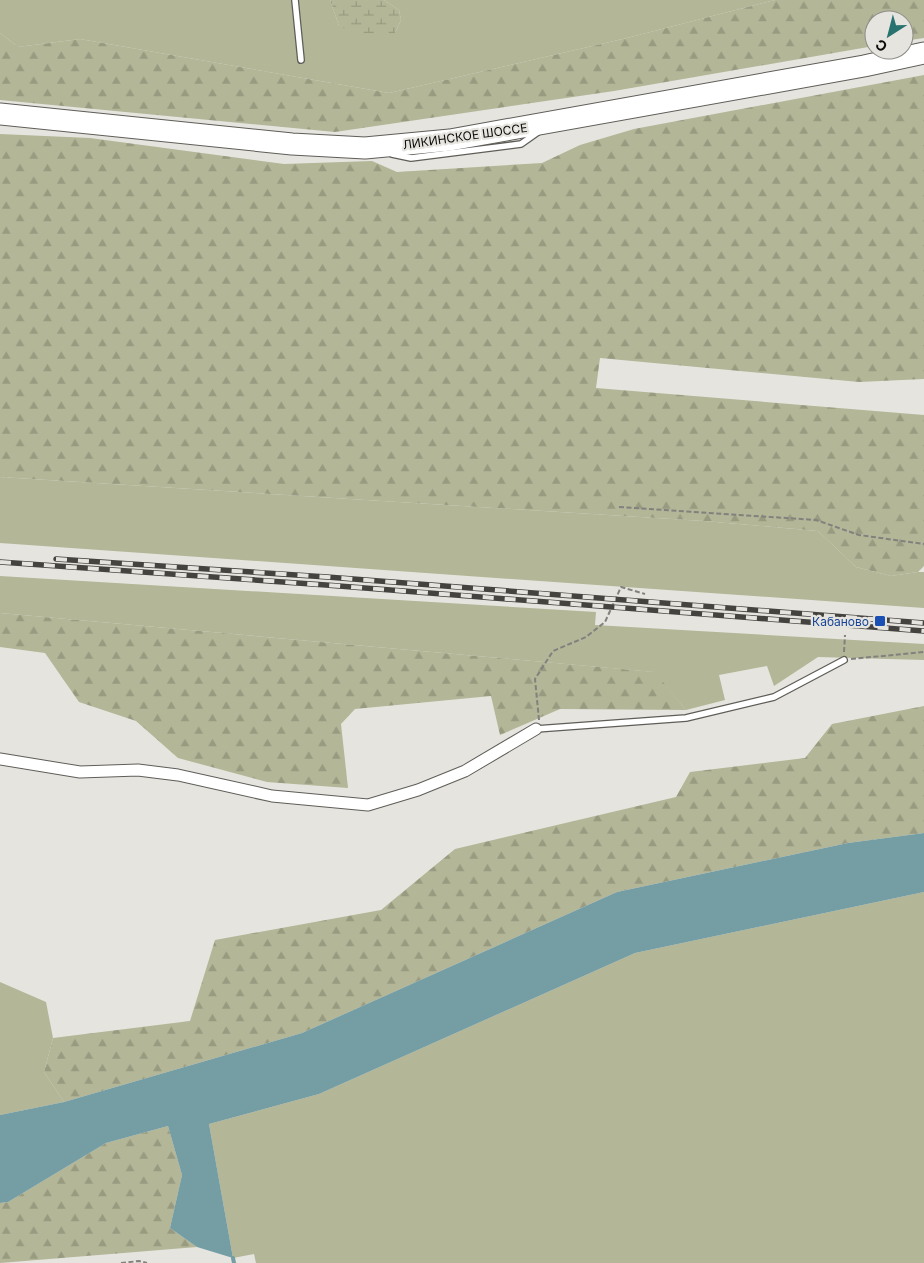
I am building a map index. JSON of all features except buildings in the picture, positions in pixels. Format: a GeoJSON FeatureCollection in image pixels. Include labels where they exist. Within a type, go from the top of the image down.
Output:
{"type":"FeatureCollection","features":[{"type":"Feature","properties":{"kind":"highway","name":"ЛИКИНСКОЕ ШОССЕ"},"geometry":{"type":"LineString","coordinates":[[0,114],[292,144],[365,148],[450,140],[551,123],[845,70],[924,53]]}},
{"type":"Feature","properties":{"kind":"street"},"geometry":{"type":"LineString","coordinates":[[0,759],[80,772],[138,770],[178,775],[272,796],[368,805],[418,790],[465,770],[536,729]]}},
{"type":"Feature","properties":{"kind":"lane"},"geometry":{"type":"LineString","coordinates":[[295,0],[301,60]]}},
{"type":"Feature","properties":{"kind":"lane"},"geometry":{"type":"LineString","coordinates":[[536,729],[686,718],[774,697],[844,660]]}},
{"type":"Feature","properties":{"kind":"path"},"geometry":{"type":"LineString","coordinates":[[619,507],[816,520],[859,535],[924,544]]}},
{"type":"Feature","properties":{"kind":"path"},"geometry":{"type":"LineString","coordinates":[[536,729],[539,717],[535,679],[553,652],[586,637],[606,622],[621,587],[645,594]]}},
{"type":"Feature","properties":{"kind":"path"},"geometry":{"type":"LineString","coordinates":[[845,635],[844,660],[924,652]]}},
{"type":"Feature","properties":{"kind":"path"},"geometry":{"type":"LineString","coordinates":[[121,1263],[139,1261],[147,1263]]}},
{"type":"Feature","properties":{"kind":"green space"},"geometry":{"type":"Polygon","coordinates":[[[0,0],[330,0],[339,26],[395,33],[401,20],[399,10],[384,0],[775,0],[627,38],[389,93],[80,39],[18,47],[0,33],[0,0]]]}},
{"type":"Feature","properties":{"kind":"green space"},"geometry":{"type":"Polygon","coordinates":[[[330,0],[384,0],[399,10],[401,20],[395,33],[381,36],[359,34],[339,26],[330,0]]]}},
{"type":"Feature","properties":{"kind":"green space"},"geometry":{"type":"Polygon","coordinates":[[[775,0],[924,0],[924,38],[914,40],[914,10],[864,10],[864,48],[614,91],[335,132],[0,100],[0,33],[18,47],[80,39],[389,93],[627,38],[775,0]]]}},
{"type":"Feature","properties":{"kind":"green space"},"geometry":{"type":"Polygon","coordinates":[[[924,75],[924,379],[859,382],[600,358],[596,388],[924,415],[924,566],[918,572],[891,576],[856,567],[818,531],[704,521],[0,477],[0,134],[90,138],[284,164],[372,161],[397,172],[542,163],[580,145],[634,129],[924,75]]]}},
{"type":"Feature","properties":{"kind":"green space"},"geometry":{"type":"Polygon","coordinates":[[[0,477],[704,521],[818,531],[856,567],[891,576],[924,572],[924,608],[0,543],[0,477]]]}},
{"type":"Feature","properties":{"kind":"green space"},"geometry":{"type":"Polygon","coordinates":[[[0,576],[596,612],[595,625],[924,644],[924,660],[818,657],[774,686],[767,666],[719,675],[725,700],[686,710],[654,672],[0,613],[0,576]]]}},
{"type":"Feature","properties":{"kind":"green space"},"geometry":{"type":"Polygon","coordinates":[[[0,613],[655,672],[686,710],[560,709],[500,735],[491,696],[355,709],[341,724],[348,788],[267,782],[178,758],[136,721],[79,702],[45,653],[0,647],[0,613]]]}},
{"type":"Feature","properties":{"kind":"green space"},"geometry":{"type":"Polygon","coordinates":[[[924,706],[924,833],[848,843],[617,892],[302,1033],[64,1102],[44,1072],[53,1038],[190,1021],[215,940],[381,910],[455,849],[676,797],[690,772],[805,758],[832,724],[924,706]]]}},
{"type":"Feature","properties":{"kind":"green space"},"geometry":{"type":"Polygon","coordinates":[[[924,892],[924,1263],[256,1263],[254,1254],[233,1258],[209,1124],[319,1094],[635,953],[924,892]]]}},
{"type":"Feature","properties":{"kind":"green space"},"geometry":{"type":"Polygon","coordinates":[[[0,982],[46,1002],[53,1038],[44,1072],[64,1102],[0,1115],[0,982]]]}},
{"type":"Feature","properties":{"kind":"green space"},"geometry":{"type":"Polygon","coordinates":[[[168,1126],[182,1175],[170,1228],[197,1247],[0,1263],[0,1203],[8,1202],[106,1143],[168,1126]]]}},
{"type":"Feature","properties":{"kind":"water"},"geometry":{"type":"Polygon","coordinates":[[[924,833],[924,892],[635,953],[319,1094],[209,1124],[233,1258],[197,1247],[170,1228],[182,1175],[168,1126],[106,1143],[8,1202],[0,1203],[0,1115],[64,1102],[302,1033],[617,892],[848,843],[924,833]]]}},
{"type":"Feature","properties":{"kind":"waterway"},"geometry":{"type":"LineString","coordinates":[[233,1258],[234,1263]]}},
{"type":"Feature","properties":{"kind":"railway"},"geometry":{"type":"LineString","coordinates":[[56,559],[327,577],[924,623]]}},
{"type":"Feature","properties":{"kind":"railway"},"geometry":{"type":"LineString","coordinates":[[0,562],[924,631]]}},
{"type":"Feature","properties":{"kind":"place","name":"Кабаново"},"geometry":{"type":"Point","coordinates":[880,621]}}]}
